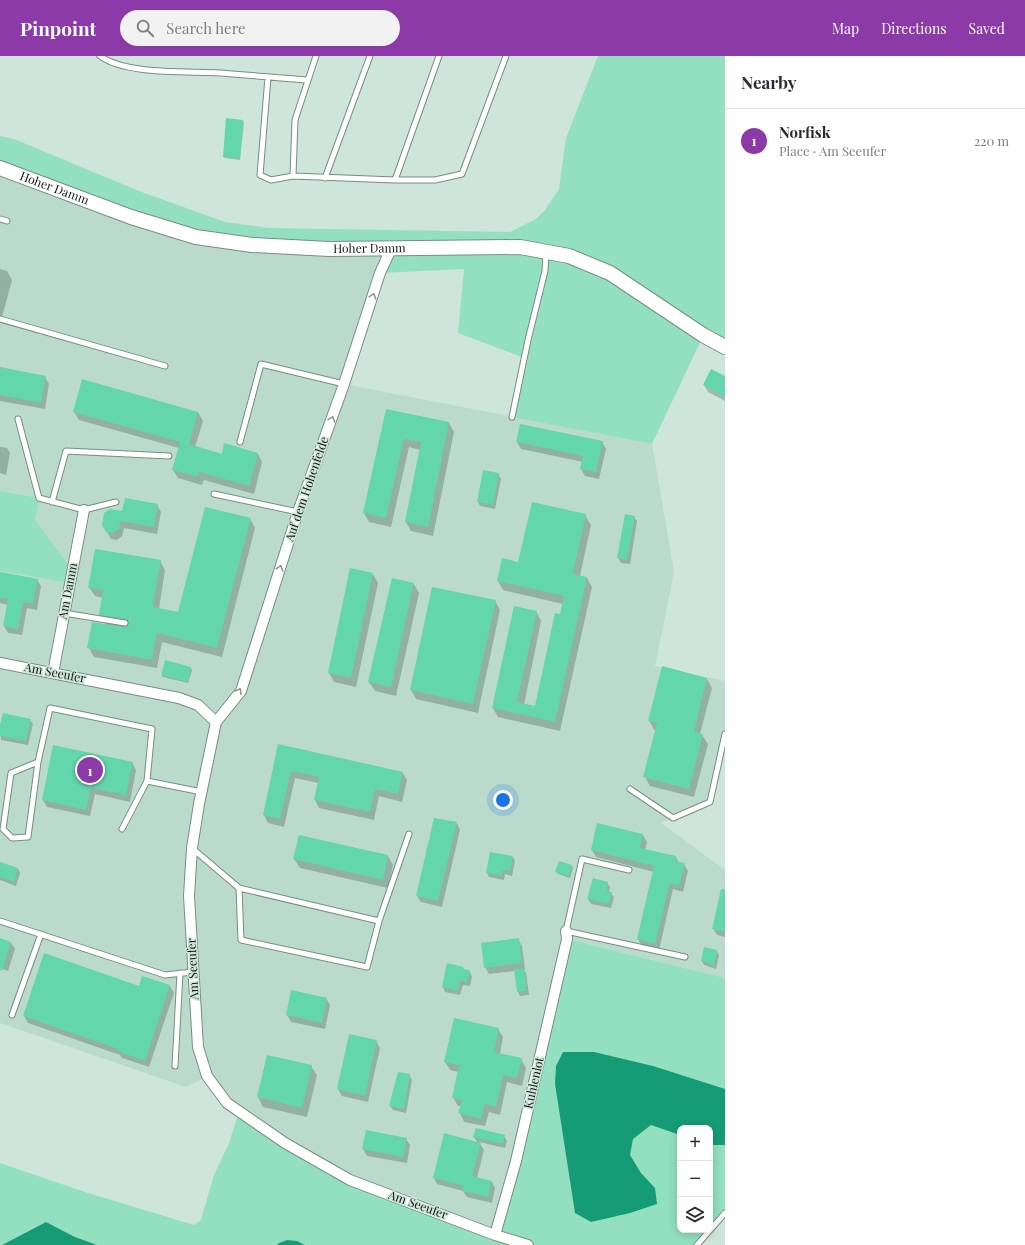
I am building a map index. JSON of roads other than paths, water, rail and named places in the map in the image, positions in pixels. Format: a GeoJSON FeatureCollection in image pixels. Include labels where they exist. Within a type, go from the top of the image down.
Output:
{"type":"FeatureCollection","features":[{"type":"Feature","properties":{"kind":"main road","name":"Hoher Damm"},"geometry":{"type":"LineString","coordinates":[[0,168],[131,217],[196,237],[252,245],[329,249],[520,247],[569,256],[610,273],[703,335],[725,347]]}},
{"type":"Feature","properties":{"kind":"street","name":"Auf dem Hohenfelde"},"geometry":{"type":"LineString","coordinates":[[216,722],[240,691],[298,512],[344,384],[380,273],[391,249]]}},
{"type":"Feature","properties":{"kind":"street","name":"Am Damm"},"geometry":{"type":"LineString","coordinates":[[53,673],[84,510]]}},
{"type":"Feature","properties":{"kind":"street","name":"Am Seeufer"},"geometry":{"type":"LineString","coordinates":[[0,663],[179,698],[198,705],[216,722],[192,848],[189,896],[198,1047],[207,1076],[227,1103],[285,1143],[350,1180],[495,1235],[528,1245]]}},
{"type":"Feature","properties":{"kind":"street","name":"Kuhlenlot"},"geometry":{"type":"LineString","coordinates":[[495,1235],[518,1153],[567,939],[566,931]]}},
{"type":"Feature","properties":{"kind":"lane"},"geometry":{"type":"LineString","coordinates":[[100,56],[105,60],[132,69],[219,73],[308,80]]}},
{"type":"Feature","properties":{"kind":"lane"},"geometry":{"type":"LineString","coordinates":[[293,176],[295,120],[316,56]]}},
{"type":"Feature","properties":{"kind":"lane"},"geometry":{"type":"LineString","coordinates":[[325,178],[370,56]]}},
{"type":"Feature","properties":{"kind":"lane"},"geometry":{"type":"LineString","coordinates":[[395,180],[439,56]]}},
{"type":"Feature","properties":{"kind":"lane"},"geometry":{"type":"LineString","coordinates":[[268,77],[260,175],[272,180],[293,176],[435,180],[462,174],[506,56]]}},
{"type":"Feature","properties":{"kind":"lane"},"geometry":{"type":"LineString","coordinates":[[0,219],[7,221]]}},
{"type":"Feature","properties":{"kind":"lane"},"geometry":{"type":"LineString","coordinates":[[512,417],[528,340],[545,271],[546,252]]}},
{"type":"Feature","properties":{"kind":"lane"},"geometry":{"type":"LineString","coordinates":[[0,319],[165,366]]}},
{"type":"Feature","properties":{"kind":"lane"},"geometry":{"type":"LineString","coordinates":[[240,442],[261,364],[344,384]]}},
{"type":"Feature","properties":{"kind":"lane"},"geometry":{"type":"LineString","coordinates":[[18,419],[39,498],[84,510],[116,502]]}},
{"type":"Feature","properties":{"kind":"lane"},"geometry":{"type":"LineString","coordinates":[[52,502],[66,451],[169,456]]}},
{"type":"Feature","properties":{"kind":"lane"},"geometry":{"type":"LineString","coordinates":[[214,494],[298,512]]}},
{"type":"Feature","properties":{"kind":"lane"},"geometry":{"type":"LineString","coordinates":[[64,612],[125,623]]}},
{"type":"Feature","properties":{"kind":"lane"},"geometry":{"type":"LineString","coordinates":[[38,762],[11,773],[3,829],[12,838],[28,837],[38,762],[50,708],[152,729],[147,781],[122,829]]}},
{"type":"Feature","properties":{"kind":"lane"},"geometry":{"type":"LineString","coordinates":[[630,789],[673,818],[710,802],[725,734]]}},
{"type":"Feature","properties":{"kind":"lane"},"geometry":{"type":"LineString","coordinates":[[147,781],[202,792]]}},
{"type":"Feature","properties":{"kind":"lane"},"geometry":{"type":"LineString","coordinates":[[239,888],[240,940],[367,967],[379,921],[409,834]]}},
{"type":"Feature","properties":{"kind":"lane"},"geometry":{"type":"LineString","coordinates":[[192,848],[239,888],[379,921]]}},
{"type":"Feature","properties":{"kind":"lane"},"geometry":{"type":"LineString","coordinates":[[629,870],[582,859],[566,931],[685,957]]}},
{"type":"Feature","properties":{"kind":"lane"},"geometry":{"type":"LineString","coordinates":[[0,921],[165,974],[194,972]]}},
{"type":"Feature","properties":{"kind":"lane"},"geometry":{"type":"LineString","coordinates":[[12,1015],[41,934]]}},
{"type":"Feature","properties":{"kind":"lane"},"geometry":{"type":"LineString","coordinates":[[175,1066],[180,973]]}},
{"type":"Feature","properties":{"kind":"lane"},"geometry":{"type":"LineString","coordinates":[[697,1245],[725,1213]]}},
{"type":"Feature","properties":{"kind":"place","name":"Norfisk"},"geometry":{"type":"Point","coordinates":[90,770]}}]}
